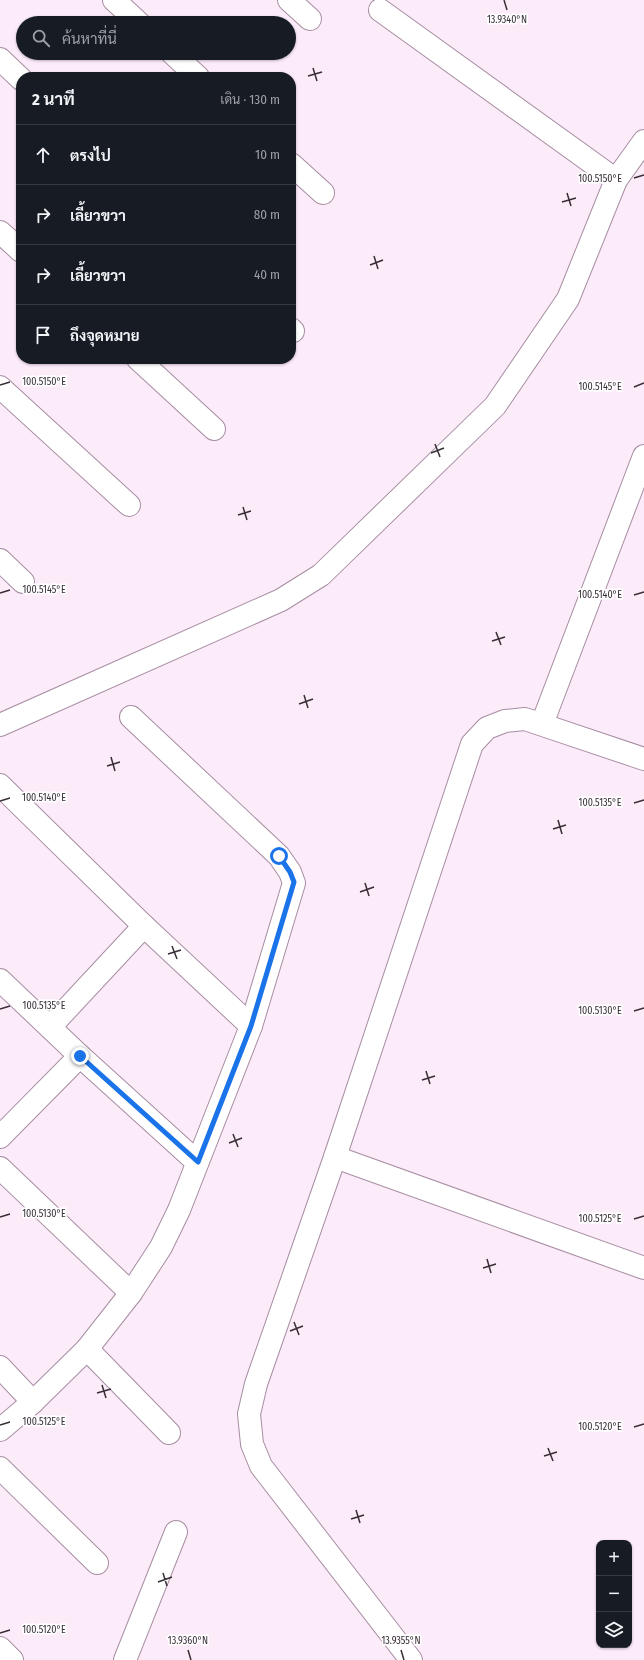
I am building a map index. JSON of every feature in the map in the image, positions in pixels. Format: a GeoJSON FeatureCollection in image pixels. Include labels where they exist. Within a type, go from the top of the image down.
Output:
{"type":"FeatureCollection","features":[{"type":"Feature","properties":{"kind":"street"},"geometry":{"type":"LineString","coordinates":[[114,0],[131,16]]}},
{"type":"Feature","properties":{"kind":"street"},"geometry":{"type":"LineString","coordinates":[[289,0],[310,19]]}},
{"type":"Feature","properties":{"kind":"street"},"geometry":{"type":"LineString","coordinates":[[380,10],[616,180]]}},
{"type":"Feature","properties":{"kind":"street"},"geometry":{"type":"LineString","coordinates":[[0,59],[16,74]]}},
{"type":"Feature","properties":{"kind":"street"},"geometry":{"type":"LineString","coordinates":[[180,60],[193,72]]}},
{"type":"Feature","properties":{"kind":"street"},"geometry":{"type":"LineString","coordinates":[[0,725],[281,600],[321,575],[495,406],[568,299],[616,180],[644,141]]}},
{"type":"Feature","properties":{"kind":"street"},"geometry":{"type":"LineString","coordinates":[[296,169],[323,194]]}},
{"type":"Feature","properties":{"kind":"street"},"geometry":{"type":"LineString","coordinates":[[0,232],[16,246]]}},
{"type":"Feature","properties":{"kind":"street"},"geometry":{"type":"LineString","coordinates":[[143,364],[214,429]]}},
{"type":"Feature","properties":{"kind":"street"},"geometry":{"type":"LineString","coordinates":[[0,387],[129,505]]}},
{"type":"Feature","properties":{"kind":"street"},"geometry":{"type":"LineString","coordinates":[[542,724],[644,456]]}},
{"type":"Feature","properties":{"kind":"street"},"geometry":{"type":"LineString","coordinates":[[0,560],[24,582]]}},
{"type":"Feature","properties":{"kind":"street"},"geometry":{"type":"LineString","coordinates":[[0,1430],[33,1402],[87,1349],[131,1293],[161,1247],[179,1210],[251,1026],[294,882],[290,872],[279,856],[131,717]]}},
{"type":"Feature","properties":{"kind":"street"},"geometry":{"type":"LineString","coordinates":[[411,1660],[261,1466],[252,1444],[250,1414],[256,1384],[335,1157],[472,744],[487,728],[505,721],[525,719],[644,759]]}},
{"type":"Feature","properties":{"kind":"street"},"geometry":{"type":"LineString","coordinates":[[0,785],[144,926],[251,1026]]}},
{"type":"Feature","properties":{"kind":"street"},"geometry":{"type":"LineString","coordinates":[[50,1027],[144,926]]}},
{"type":"Feature","properties":{"kind":"street"},"geometry":{"type":"LineString","coordinates":[[0,980],[80,1056],[198,1162]]}},
{"type":"Feature","properties":{"kind":"street"},"geometry":{"type":"LineString","coordinates":[[0,1137],[80,1056]]}},
{"type":"Feature","properties":{"kind":"street"},"geometry":{"type":"LineString","coordinates":[[335,1157],[644,1268]]}},
{"type":"Feature","properties":{"kind":"street"},"geometry":{"type":"LineString","coordinates":[[0,1168],[131,1293]]}},
{"type":"Feature","properties":{"kind":"street"},"geometry":{"type":"LineString","coordinates":[[87,1349],[169,1432]]}},
{"type":"Feature","properties":{"kind":"street"},"geometry":{"type":"LineString","coordinates":[[0,1367],[33,1402]]}},
{"type":"Feature","properties":{"kind":"street"},"geometry":{"type":"LineString","coordinates":[[0,1468],[97,1563]]}},
{"type":"Feature","properties":{"kind":"street"},"geometry":{"type":"LineString","coordinates":[[125,1660],[176,1532]]}},
{"type":"Feature","properties":{"kind":"street"},"geometry":{"type":"LineString","coordinates":[[0,1648],[12,1660]]}},
{"type":"Feature","properties":{"kind":"route"},"geometry":{"type":"LineString","coordinates":[[80,1056],[198,1162],[251,1026],[294,882],[286,865],[279,856]]}}]}
